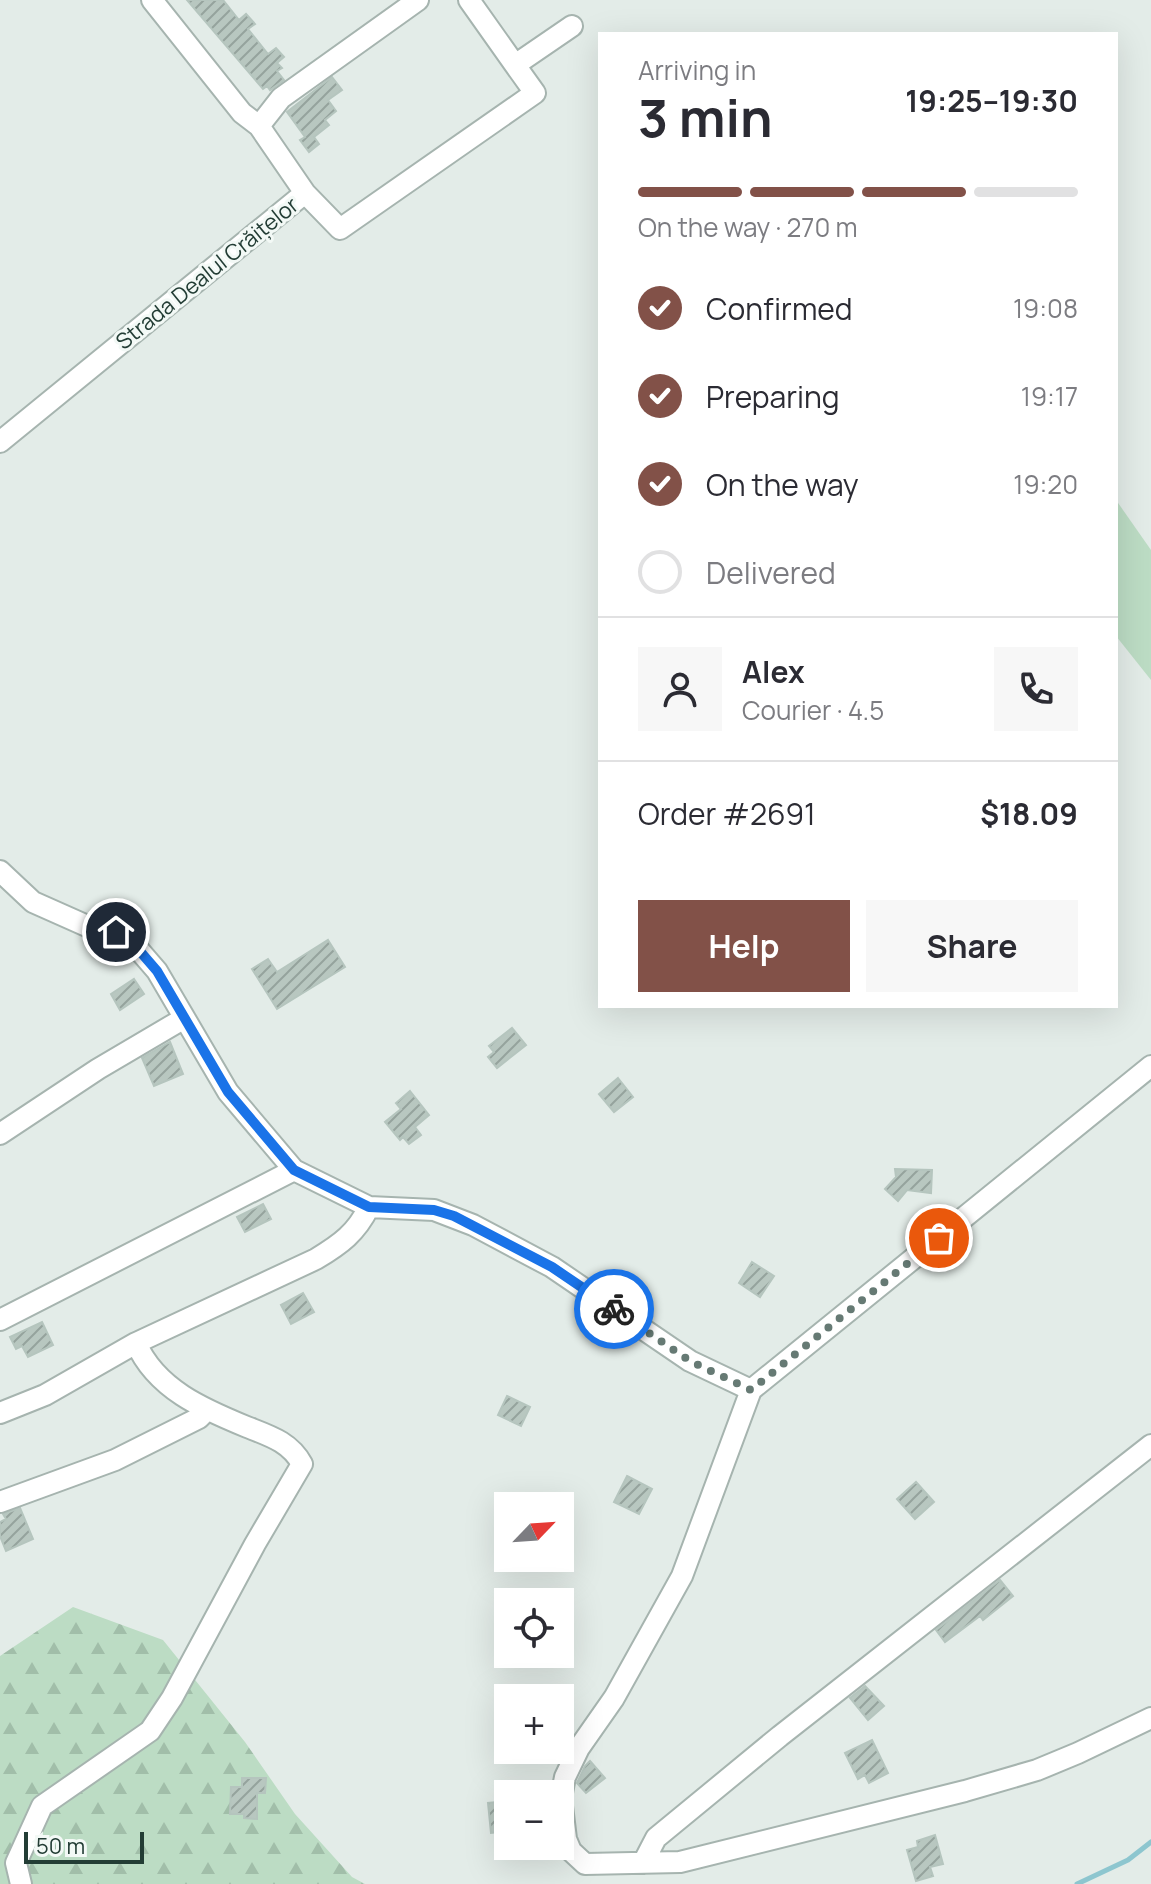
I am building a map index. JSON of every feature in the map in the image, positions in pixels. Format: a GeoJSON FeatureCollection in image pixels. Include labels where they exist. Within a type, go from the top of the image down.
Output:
{"type":"FeatureCollection","features":[{"type":"Feature","properties":{"kind":"street","name":"Strada Dealul Crăițelor"},"geometry":{"type":"LineString","coordinates":[[0,442],[305,193],[259,126],[242,113],[152,0]]}},
{"type":"Feature","properties":{"kind":"street"},"geometry":{"type":"LineString","coordinates":[[259,126],[281,98],[418,0]]}},
{"type":"Feature","properties":{"kind":"street"},"geometry":{"type":"LineString","coordinates":[[305,193],[340,229],[535,93],[469,0]]}},
{"type":"Feature","properties":{"kind":"street"},"geometry":{"type":"LineString","coordinates":[[515,65],[572,26]]}},
{"type":"Feature","properties":{"kind":"street"},"geometry":{"type":"LineString","coordinates":[[0,871],[33,902],[87,926],[116,932],[138,949],[157,971],[228,1092],[294,1170],[369,1207],[434,1210],[473,1225],[552,1267],[690,1361],[751,1390]]}},
{"type":"Feature","properties":{"kind":"street"},"geometry":{"type":"LineString","coordinates":[[0,1134],[98,1069],[183,1019]]}},
{"type":"Feature","properties":{"kind":"street"},"geometry":{"type":"LineString","coordinates":[[1151,1066],[751,1390],[682,1576],[614,1698],[579,1748],[565,1777],[561,1798],[566,1839],[571,1851],[585,1864],[680,1862],[1037,1770],[1151,1718]]}},
{"type":"Feature","properties":{"kind":"street"},"geometry":{"type":"LineString","coordinates":[[0,1320],[294,1170]]}},
{"type":"Feature","properties":{"kind":"street"},"geometry":{"type":"LineString","coordinates":[[0,1413],[45,1395],[136,1343],[316,1259],[340,1244],[360,1226],[369,1207]]}},
{"type":"Feature","properties":{"kind":"street"},"geometry":{"type":"LineString","coordinates":[[21,1884],[16,1863],[42,1806],[150,1731],[172,1698],[302,1464],[296,1452],[279,1439],[207,1410],[171,1388],[152,1371],[136,1343]]}},
{"type":"Feature","properties":{"kind":"street"},"geometry":{"type":"LineString","coordinates":[[0,1502],[115,1460],[199,1418],[207,1410]]}},
{"type":"Feature","properties":{"kind":"street"},"geometry":{"type":"LineString","coordinates":[[643,1863],[656,1838],[713,1791],[1151,1445]]}},
{"type":"Feature","properties":{"kind":"green space"},"geometry":{"type":"Polygon","coordinates":[[[1118,503],[1151,550],[1151,680],[1118,639],[1118,503]]]}},
{"type":"Feature","properties":{"kind":"green space"},"geometry":{"type":"Polygon","coordinates":[[[73,1607],[163,1640],[245,1742],[295,1814],[352,1877],[365,1884],[0,1884],[0,1656],[73,1607]]]}},
{"type":"Feature","properties":{"kind":"building"},"geometry":{"type":"Polygon","coordinates":[[[187,0],[223,0],[239,20],[246,14],[255,24],[248,29],[268,54],[276,48],[284,57],[277,63],[282,68],[277,71],[284,80],[270,90],[267,86],[263,89],[187,0]]]}},
{"type":"Feature","properties":{"kind":"building"},"geometry":{"type":"Polygon","coordinates":[[[332,77],[342,90],[328,100],[336,111],[325,120],[329,125],[314,137],[319,144],[309,152],[300,140],[305,137],[287,112],[332,77]]]}},
{"type":"Feature","properties":{"kind":"building"},"geometry":{"type":"Polygon","coordinates":[[[328,940],[345,967],[277,1009],[252,969],[268,959],[277,972],[328,940]]]}},
{"type":"Feature","properties":{"kind":"building"},"geometry":{"type":"Polygon","coordinates":[[[134,979],[144,994],[120,1010],[111,994],[134,979]]]}},
{"type":"Feature","properties":{"kind":"building"},"geometry":{"type":"Polygon","coordinates":[[[512,1028],[526,1045],[497,1068],[488,1057],[494,1052],[489,1046],[512,1028]]]}},
{"type":"Feature","properties":{"kind":"building"},"geometry":{"type":"Polygon","coordinates":[[[170,1042],[183,1074],[154,1086],[142,1058],[170,1042]]]}},
{"type":"Feature","properties":{"kind":"building"},"geometry":{"type":"Polygon","coordinates":[[[618,1078],[633,1097],[614,1112],[599,1094],[618,1078]]]}},
{"type":"Feature","properties":{"kind":"building"},"geometry":{"type":"Polygon","coordinates":[[[410,1091],[429,1115],[415,1127],[421,1135],[409,1144],[403,1137],[400,1140],[385,1122],[401,1109],[396,1103],[410,1091]]]}},
{"type":"Feature","properties":{"kind":"building"},"geometry":{"type":"Polygon","coordinates":[[[895,1169],[932,1170],[931,1193],[907,1190],[898,1201],[885,1189],[896,1177],[895,1169]]]}},
{"type":"Feature","properties":{"kind":"building"},"geometry":{"type":"Polygon","coordinates":[[[263,1204],[271,1219],[245,1232],[237,1217],[263,1204]]]}},
{"type":"Feature","properties":{"kind":"building"},"geometry":{"type":"Polygon","coordinates":[[[752,1262],[774,1276],[760,1297],[739,1283],[752,1262]]]}},
{"type":"Feature","properties":{"kind":"building"},"geometry":{"type":"Polygon","coordinates":[[[303,1293],[314,1312],[291,1324],[281,1305],[303,1293]]]}},
{"type":"Feature","properties":{"kind":"building"},"geometry":{"type":"Polygon","coordinates":[[[42,1322],[53,1345],[28,1357],[22,1346],[16,1349],[10,1337],[42,1322]]]}},
{"type":"Feature","properties":{"kind":"building"},"geometry":{"type":"Polygon","coordinates":[[[507,1396],[530,1407],[521,1426],[498,1415],[507,1396]]]}},
{"type":"Feature","properties":{"kind":"building"},"geometry":{"type":"Polygon","coordinates":[[[627,1476],[652,1489],[639,1514],[614,1502],[627,1476]]]}},
{"type":"Feature","properties":{"kind":"building"},"geometry":{"type":"Polygon","coordinates":[[[916,1482],[934,1502],[915,1519],[897,1499],[916,1482]]]}},
{"type":"Feature","properties":{"kind":"building"},"geometry":{"type":"Polygon","coordinates":[[[20,1508],[33,1539],[6,1551],[0,1536],[0,1522],[6,1519],[3,1514],[20,1508]]]}},
{"type":"Feature","properties":{"kind":"building"},"geometry":{"type":"Polygon","coordinates":[[[1000,1580],[1013,1596],[983,1620],[980,1616],[945,1642],[936,1630],[1000,1580]]]}},
{"type":"Feature","properties":{"kind":"building"},"geometry":{"type":"Polygon","coordinates":[[[865,1686],[884,1706],[868,1720],[850,1698],[865,1686]]]}},
{"type":"Feature","properties":{"kind":"building"},"geometry":{"type":"Polygon","coordinates":[[[872,1740],[888,1773],[869,1783],[865,1775],[858,1779],[845,1753],[872,1740]]]}},
{"type":"Feature","properties":{"kind":"building"},"geometry":{"type":"Polygon","coordinates":[[[590,1761],[605,1778],[586,1793],[577,1783],[590,1761]]]}},
{"type":"Feature","properties":{"kind":"building"},"geometry":{"type":"Polygon","coordinates":[[[242,1778],[266,1778],[265,1793],[257,1793],[257,1819],[244,1818],[244,1814],[230,1814],[231,1787],[242,1787],[242,1778]]]}},
{"type":"Feature","properties":{"kind":"building"},"geometry":{"type":"Polygon","coordinates":[[[494,1802],[494,1833],[491,1833],[488,1803],[494,1802]]]}},
{"type":"Feature","properties":{"kind":"building"},"geometry":{"type":"Polygon","coordinates":[[[935,1835],[943,1864],[930,1867],[933,1876],[916,1881],[907,1850],[918,1847],[917,1841],[935,1835]]]}},
{"type":"Feature","properties":{"kind":"waterway"},"geometry":{"type":"LineString","coordinates":[[1077,1884],[1128,1860],[1151,1842]]}},
{"type":"Feature","properties":{"kind":"way so far"},"geometry":{"type":"LineString","coordinates":[[614,1309],[690,1361],[751,1390],[939,1238]]}},
{"type":"Feature","properties":{"kind":"route"},"geometry":{"type":"LineString","coordinates":[[116,932],[138,949],[157,971],[228,1092],[294,1170],[369,1207],[434,1210],[454,1216],[552,1267],[614,1309]]}}]}
